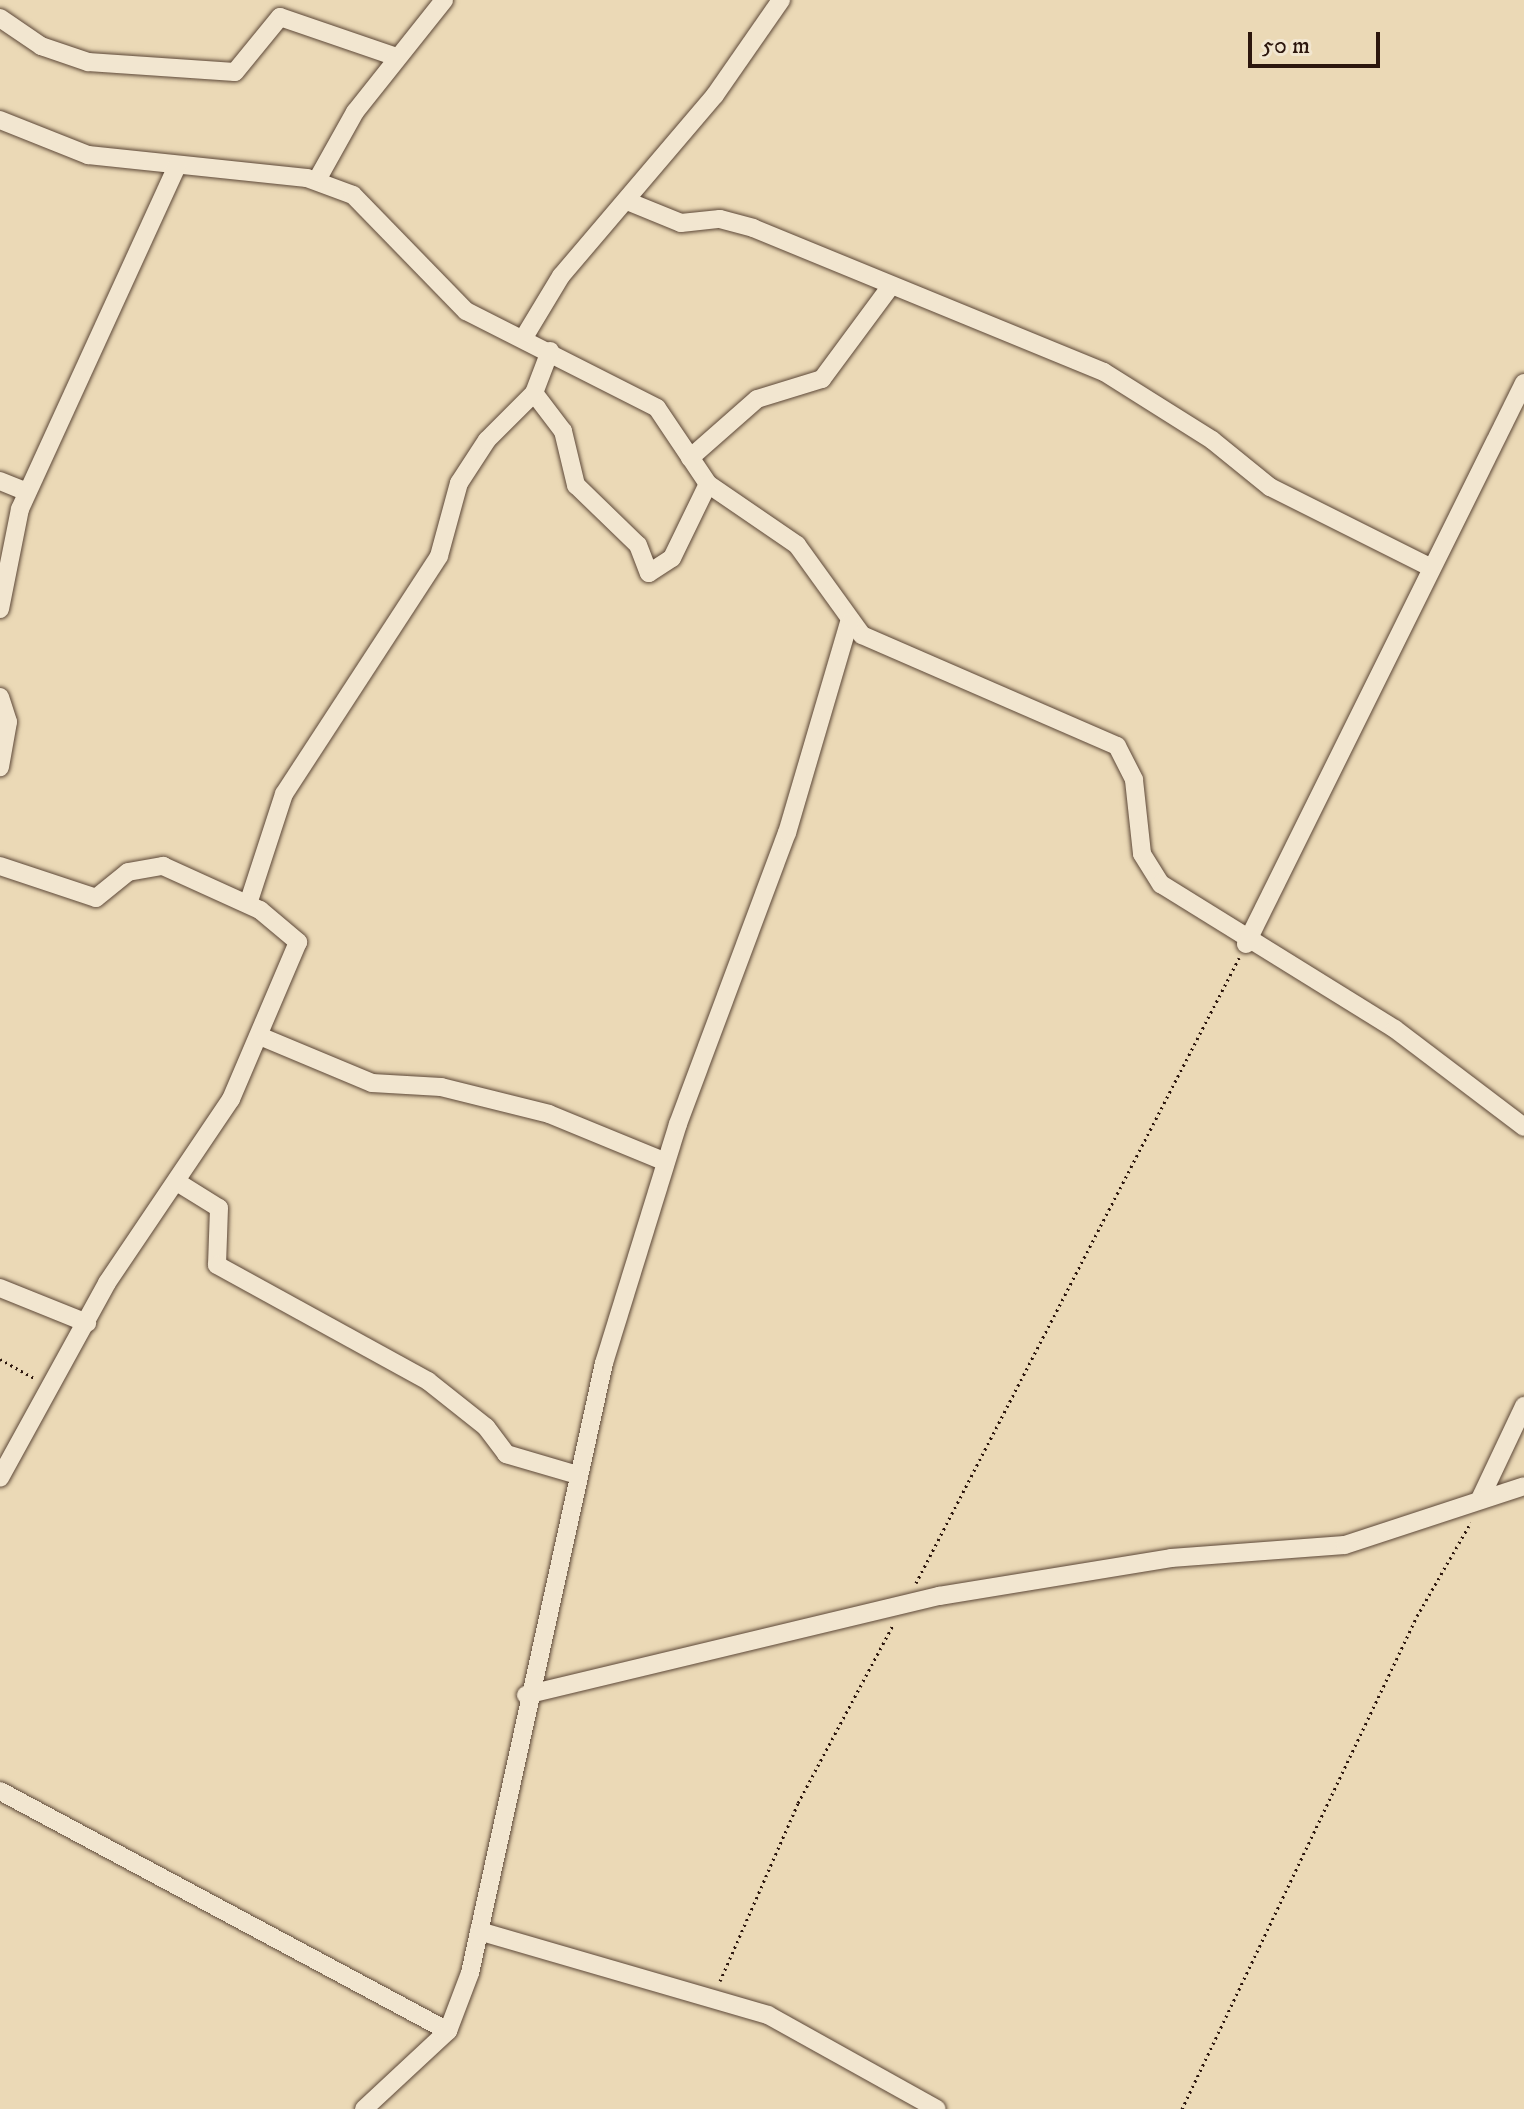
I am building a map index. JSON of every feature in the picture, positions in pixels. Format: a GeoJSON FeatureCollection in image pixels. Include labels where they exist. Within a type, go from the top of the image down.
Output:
{"type":"FeatureCollection","features":[{"type":"Feature","properties":{"kind":"street"},"geometry":{"type":"LineString","coordinates":[[317,180],[343,130],[444,0]]}},
{"type":"Feature","properties":{"kind":"street"},"geometry":{"type":"LineString","coordinates":[[523,339],[561,276],[749,52],[781,0]]}},
{"type":"Feature","properties":{"kind":"street"},"geometry":{"type":"LineString","coordinates":[[0,18],[41,46],[88,62],[235,72],[280,17],[397,57]]}},
{"type":"Feature","properties":{"kind":"street"},"geometry":{"type":"LineString","coordinates":[[0,120],[69,150],[177,166],[317,180],[363,203],[453,301],[657,408],[708,484],[797,545],[849,623],[879,645],[1117,746],[1134,780],[1142,854],[1154,876],[1246,944],[1395,1029],[1524,1127]]}},
{"type":"Feature","properties":{"kind":"street"},"geometry":{"type":"LineString","coordinates":[[0,609],[27,492],[177,166]]}},
{"type":"Feature","properties":{"kind":"street"},"geometry":{"type":"LineString","coordinates":[[627,201],[681,223],[734,222],[1104,372],[1212,440],[1270,487],[1428,566]]}},
{"type":"Feature","properties":{"kind":"street"},"geometry":{"type":"LineString","coordinates":[[690,458],[757,399],[822,379],[890,287]]}},
{"type":"Feature","properties":{"kind":"street"},"geometry":{"type":"LineString","coordinates":[[248,904],[284,794],[439,556],[450,534],[453,499],[478,453],[534,393],[550,351]]}},
{"type":"Feature","properties":{"kind":"street"},"geometry":{"type":"LineString","coordinates":[[1246,944],[1428,566],[1524,383]]}},
{"type":"Feature","properties":{"kind":"street"},"geometry":{"type":"LineString","coordinates":[[534,393],[563,431],[576,485],[632,538],[649,573],[672,558],[708,484]]}},
{"type":"Feature","properties":{"kind":"street"},"geometry":{"type":"LineString","coordinates":[[0,481],[27,492]]}},
{"type":"Feature","properties":{"kind":"street"},"geometry":{"type":"LineString","coordinates":[[364,2109],[448,2031],[479,1931],[526,1695],[578,1475],[666,1162],[777,863],[849,623]]}},
{"type":"Feature","properties":{"kind":"street"},"geometry":{"type":"LineString","coordinates":[[0,697],[8,722],[0,767]]}},
{"type":"Feature","properties":{"kind":"street"},"geometry":{"type":"LineString","coordinates":[[0,866],[96,898],[128,872],[163,866],[248,904],[298,942],[262,1037],[177,1182],[87,1323],[0,1478]]}},
{"type":"Feature","properties":{"kind":"street"},"geometry":{"type":"LineString","coordinates":[[262,1037],[372,1083],[441,1087],[549,1114],[666,1162]]}},
{"type":"Feature","properties":{"kind":"street"},"geometry":{"type":"LineString","coordinates":[[177,1182],[219,1208],[217,1265],[417,1374],[486,1427],[506,1454],[578,1475]]}},
{"type":"Feature","properties":{"kind":"street"},"geometry":{"type":"LineString","coordinates":[[0,1288],[87,1323]]}},
{"type":"Feature","properties":{"kind":"street"},"geometry":{"type":"LineString","coordinates":[[1481,1497],[1524,1406]]}},
{"type":"Feature","properties":{"kind":"street"},"geometry":{"type":"LineString","coordinates":[[526,1695],[904,1605],[1171,1558],[1329,1548],[1481,1497],[1524,1486]]}},
{"type":"Feature","properties":{"kind":"street"},"geometry":{"type":"LineString","coordinates":[[0,1791],[448,2031]]}},
{"type":"Feature","properties":{"kind":"street"},"geometry":{"type":"LineString","coordinates":[[479,1931],[714,1996],[806,2031],[937,2109]]}},
{"type":"Feature","properties":{"kind":"path"},"geometry":{"type":"LineString","coordinates":[[714,1996],[798,1803],[904,1605],[1246,944]]}},
{"type":"Feature","properties":{"kind":"path"},"geometry":{"type":"LineString","coordinates":[[0,1359],[50,1386]]}},
{"type":"Feature","properties":{"kind":"path"},"geometry":{"type":"LineString","coordinates":[[1182,2109],[1481,1497]]}}]}
